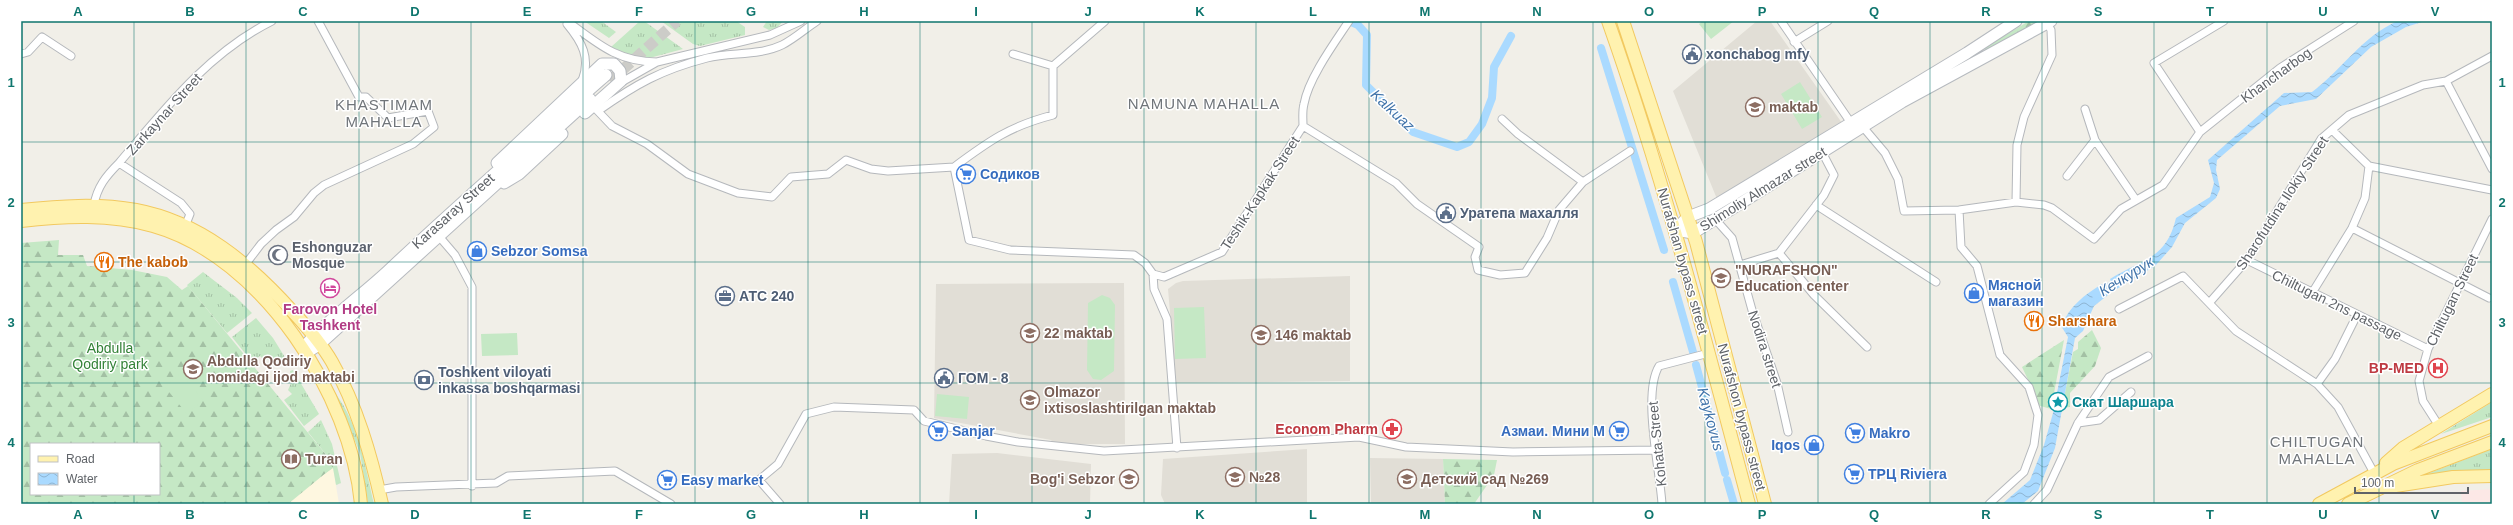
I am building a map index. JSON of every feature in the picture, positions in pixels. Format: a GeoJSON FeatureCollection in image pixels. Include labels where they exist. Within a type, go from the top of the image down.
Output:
{"type":"FeatureCollection","features":[{"type":"Feature","properties":{"kind":"main road","name":"Nurafshan bypass street"},"geometry":{"type":"LineString","coordinates":[[1608,21],[1675,230],[1749,504]]}},
{"type":"Feature","properties":{"kind":"main road","name":"Nurafshan bypass street"},"geometry":{"type":"LineString","coordinates":[[1623,21],[1688,217]]}},
{"type":"Feature","properties":{"kind":"main road","name":"Shimoliy Almazar street"},"geometry":{"type":"LineString","coordinates":[[1675,230],[1688,217],[1709,209],[1766,181],[1822,152],[1863,127],[1900,98],[2016,21]]}},
{"type":"Feature","properties":{"kind":"main road","name":"Shimoliy Almazar street"},"geometry":{"type":"LineString","coordinates":[[1675,230],[1693,232],[1715,219],[1766,181],[1851,123],[2049,22]]}},
{"type":"Feature","properties":{"kind":"main road"},"geometry":{"type":"LineString","coordinates":[[602,64],[614,64],[620,69],[622,77],[612,80],[595,109],[518,174],[476,196],[502,157],[602,64]]}},
{"type":"Feature","properties":{"kind":"main road","name":"Karasaray Street"},"geometry":{"type":"LineString","coordinates":[[304,351],[476,196],[612,80]]}},
{"type":"Feature","properties":{"kind":"main road"},"geometry":{"type":"LineString","coordinates":[[21,210],[94,205],[140,211],[182,231],[248,284],[281,318],[304,351],[342,429],[354,464],[361,504]]}},
{"type":"Feature","properties":{"kind":"main road"},"geometry":{"type":"LineString","coordinates":[[21,221],[101,217],[182,231],[212,240],[245,265],[275,293],[317,340],[334,366],[352,404],[365,439],[382,504]]}},
{"type":"Feature","properties":{"kind":"main road","name":"Nurafshon bypass street"},"geometry":{"type":"LineString","coordinates":[[1688,217],[1765,504]]}},
{"type":"Feature","properties":{"kind":"main road"},"geometry":{"type":"LineString","coordinates":[[2374,473],[2403,448],[2492,394]]}},
{"type":"Feature","properties":{"kind":"main road"},"geometry":{"type":"LineString","coordinates":[[2320,504],[2374,473],[2452,439],[2492,426]]}},
{"type":"Feature","properties":{"kind":"main road"},"geometry":{"type":"LineString","coordinates":[[2403,448],[2452,439]]}},
{"type":"Feature","properties":{"kind":"main road"},"geometry":{"type":"LineString","coordinates":[[2348,504],[2372,490],[2459,453],[2492,442]]}},
{"type":"Feature","properties":{"kind":"main road"},"geometry":{"type":"LineString","coordinates":[[2372,490],[2433,479],[2492,476]]}},
{"type":"Feature","properties":{"kind":"street","name":"Zarkaynar Street"},"geometry":{"type":"LineString","coordinates":[[182,231],[190,214],[181,203],[119,163],[194,78],[256,24],[272,21]]}},
{"type":"Feature","properties":{"kind":"street"},"geometry":{"type":"LineString","coordinates":[[245,265],[261,244],[276,230],[294,217],[314,193],[324,185],[413,144],[434,127],[428,111],[388,118],[381,115],[366,97],[359,97],[318,21]]}},
{"type":"Feature","properties":{"kind":"street"},"geometry":{"type":"LineString","coordinates":[[566,21],[616,55],[636,61],[657,62]]}},
{"type":"Feature","properties":{"kind":"street"},"geometry":{"type":"LineString","coordinates":[[566,21],[582,45],[587,64],[582,82]]}},
{"type":"Feature","properties":{"kind":"street"},"geometry":{"type":"LineString","coordinates":[[785,28],[790,21]]}},
{"type":"Feature","properties":{"kind":"street"},"geometry":{"type":"LineString","coordinates":[[612,80],[657,62],[770,35],[801,21]]}},
{"type":"Feature","properties":{"kind":"street"},"geometry":{"type":"LineString","coordinates":[[817,21],[781,46],[768,50],[708,58],[655,75],[595,109],[612,126],[646,144],[688,174],[738,193],[762,198],[772,197],[791,177],[828,174],[846,160],[871,168],[888,171],[954,167],[995,137],[1016,126],[1053,115],[1053,66],[1105,21]]}},
{"type":"Feature","properties":{"kind":"street"},"geometry":{"type":"LineString","coordinates":[[1781,21],[1851,123]]}},
{"type":"Feature","properties":{"kind":"street"},"geometry":{"type":"LineString","coordinates":[[1794,42],[1828,21]]}},
{"type":"Feature","properties":{"kind":"street"},"geometry":{"type":"LineString","coordinates":[[2200,132],[2154,63],[2224,21]]}},
{"type":"Feature","properties":{"kind":"street","name":"Khancharbog"},"geometry":{"type":"LineString","coordinates":[[2016,202],[2044,205],[2052,208],[2094,239],[2117,212],[2163,185],[2200,132],[2280,68],[2354,21]]}},
{"type":"Feature","properties":{"kind":"street"},"geometry":{"type":"LineString","coordinates":[[1863,127],[1885,153],[1898,179],[1903,210],[1959,210],[2016,202],[2017,145],[2024,117],[2052,54],[2051,30],[2049,22]]}},
{"type":"Feature","properties":{"kind":"street","name":"Teshik-Kapkak Street"},"geometry":{"type":"LineString","coordinates":[[1153,274],[1164,277],[1222,252],[1303,126],[1304,103],[1311,86],[1330,48],[1347,24]]}},
{"type":"Feature","properties":{"kind":"street"},"geometry":{"type":"LineString","coordinates":[[21,54],[28,52],[42,37],[71,56]]}},
{"type":"Feature","properties":{"kind":"street"},"geometry":{"type":"LineString","coordinates":[[1013,54],[1053,66]]}},
{"type":"Feature","properties":{"kind":"street","name":"Sharofutdina Ilokiy Street"},"geometry":{"type":"LineString","coordinates":[[2210,302],[2247,260],[2321,139],[2348,115],[2423,85],[2446,82],[2492,56]]}},
{"type":"Feature","properties":{"kind":"street"},"geometry":{"type":"LineString","coordinates":[[2446,82],[2492,168]]}},
{"type":"Feature","properties":{"kind":"street"},"geometry":{"type":"LineString","coordinates":[[2085,109],[2095,140],[2136,200]]}},
{"type":"Feature","properties":{"kind":"street"},"geometry":{"type":"LineString","coordinates":[[1502,119],[1518,134],[1582,182]]}},
{"type":"Feature","properties":{"kind":"street"},"geometry":{"type":"LineString","coordinates":[[1303,126],[1396,183],[1417,204],[1479,247],[1475,257],[1478,270],[1500,275],[1525,273],[1547,238],[1559,210],[1582,182],[1630,151]]}},
{"type":"Feature","properties":{"kind":"street"},"geometry":{"type":"LineString","coordinates":[[2332,130],[2369,166],[2492,190]]}},
{"type":"Feature","properties":{"kind":"street"},"geometry":{"type":"LineString","coordinates":[[2067,176],[2095,140]]}},
{"type":"Feature","properties":{"kind":"street"},"geometry":{"type":"LineString","coordinates":[[1740,266],[1779,253],[1816,205],[1834,179],[1834,175],[1822,152]]}},
{"type":"Feature","properties":{"kind":"street"},"geometry":{"type":"LineString","coordinates":[[94,205],[96,193],[106,175],[119,163]]}},
{"type":"Feature","properties":{"kind":"street"},"geometry":{"type":"LineString","coordinates":[[2312,293],[2352,228],[2365,198],[2369,166]]}},
{"type":"Feature","properties":{"kind":"street"},"geometry":{"type":"LineString","coordinates":[[954,167],[969,240],[1010,250],[1134,255],[1145,263],[1153,274],[1154,289],[1168,319],[1177,448]]}},
{"type":"Feature","properties":{"kind":"street"},"geometry":{"type":"LineString","coordinates":[[1816,205],[1936,282]]}},
{"type":"Feature","properties":{"kind":"street"},"geometry":{"type":"LineString","coordinates":[[1959,210],[1961,247],[1977,266],[1986,298],[1992,331],[2000,355],[2029,387],[2038,415],[2034,445],[2024,472],[1989,504]]}},
{"type":"Feature","properties":{"kind":"street","name":"Nodira street"},"geometry":{"type":"LineString","coordinates":[[1715,219],[1732,238],[1752,310],[1777,383],[1788,432]]}},
{"type":"Feature","properties":{"kind":"street","name":"Chiltugan Street"},"geometry":{"type":"LineString","coordinates":[[2439,426],[2423,402],[2419,389],[2419,381],[2428,349],[2492,219]]}},
{"type":"Feature","properties":{"kind":"street"},"geometry":{"type":"LineString","coordinates":[[2352,228],[2489,298]]}},
{"type":"Feature","properties":{"kind":"street"},"geometry":{"type":"LineString","coordinates":[[436,233],[455,255],[472,287],[472,486]]}},
{"type":"Feature","properties":{"kind":"street"},"geometry":{"type":"LineString","coordinates":[[1779,253],[1814,295],[1867,347]]}},
{"type":"Feature","properties":{"kind":"street","name":"Chiltugаn 2ns passage"},"geometry":{"type":"LineString","coordinates":[[2247,260],[2428,349]]}},
{"type":"Feature","properties":{"kind":"street"},"geometry":{"type":"LineString","coordinates":[[2119,309],[2182,276],[2210,302],[2236,331],[2317,384],[2338,407],[2374,473]]}},
{"type":"Feature","properties":{"kind":"street"},"geometry":{"type":"LineString","coordinates":[[2317,384],[2335,359],[2357,315]]}},
{"type":"Feature","properties":{"kind":"street","name":"Kohata Street"},"geometry":{"type":"LineString","coordinates":[[1662,504],[1651,406],[1653,375],[1658,366],[1709,352]]}},
{"type":"Feature","properties":{"kind":"street"},"geometry":{"type":"LineString","coordinates":[[2034,504],[2047,490],[2078,423],[2109,377],[2148,356]]}},
{"type":"Feature","properties":{"kind":"street"},"geometry":{"type":"LineString","coordinates":[[2078,423],[2099,420],[2131,392]]}},
{"type":"Feature","properties":{"kind":"street"},"geometry":{"type":"LineString","coordinates":[[780,504],[759,480],[778,464],[806,414],[819,409],[834,407],[914,410],[924,421],[1018,442],[1104,451],[1359,437],[1406,446],[1513,452],[1657,450]]}},
{"type":"Feature","properties":{"kind":"street"},"geometry":{"type":"LineString","coordinates":[[378,490],[396,487],[472,486],[496,483],[508,476],[614,472],[671,504]]}},
{"type":"Feature","properties":{"kind":"shaded area","name":"maktab"},"geometry":{"type":"Polygon","coordinates":[[[1757,21],[1770,21],[1842,123],[1717,199],[1673,91],[1757,21]]]}},
{"type":"Feature","properties":{"kind":"shaded area","name":"146 maktab"},"geometry":{"type":"Polygon","coordinates":[[[1350,276],[1350,381],[1176,383],[1168,289],[1176,283],[1183,281],[1350,276]]]}},
{"type":"Feature","properties":{"kind":"shaded area","name":"22 maktab"},"geometry":{"type":"Polygon","coordinates":[[[1124,283],[1125,444],[1054,444],[1051,440],[934,418],[936,284],[1124,283]]]}},
{"type":"Feature","properties":{"kind":"shaded area","name":"№28"},"geometry":{"type":"Polygon","coordinates":[[[1307,449],[1307,504],[1165,504],[1161,495],[1163,459],[1307,449]]]}},
{"type":"Feature","properties":{"kind":"shaded area"},"geometry":{"type":"Polygon","coordinates":[[[997,453],[1091,464],[1090,504],[949,504],[952,454],[997,453]]]}},
{"type":"Feature","properties":{"kind":"shaded area","name":"Детский сад №269"},"geometry":{"type":"Polygon","coordinates":[[[1370,458],[1443,459],[1445,504],[1371,504],[1370,458]]]}},
{"type":"Feature","properties":{"kind":"shaded area"},"geometry":{"type":"Polygon","coordinates":[[[333,467],[339,504],[288,504],[315,481],[333,467]]]}},
{"type":"Feature","properties":{"kind":"shaded area"},"geometry":{"type":"Polygon","coordinates":[[[2492,489],[2492,504],[2462,504],[2461,491],[2492,489]]]}},
{"type":"Feature","properties":{"kind":"green space"},"geometry":{"type":"Polygon","coordinates":[[[584,21],[601,21],[616,32],[609,38],[584,21]]]}},
{"type":"Feature","properties":{"kind":"green space"},"geometry":{"type":"Polygon","coordinates":[[[640,21],[644,21],[683,49],[642,60],[611,47],[640,21]]]}},
{"type":"Feature","properties":{"kind":"green space"},"geometry":{"type":"Polygon","coordinates":[[[661,21],[736,21],[745,27],[745,35],[700,46],[693,44],[661,21]]]}},
{"type":"Feature","properties":{"kind":"green space"},"geometry":{"type":"Polygon","coordinates":[[[767,21],[783,21],[777,28],[769,30],[763,27],[767,21]]]}},
{"type":"Feature","properties":{"kind":"green space"},"geometry":{"type":"Polygon","coordinates":[[[1703,21],[1734,21],[1711,39],[1699,24],[1703,21]]]}},
{"type":"Feature","properties":{"kind":"green space"},"geometry":{"type":"Polygon","coordinates":[[[2029,21],[2040,21],[1985,50],[1984,48],[2029,21]]]}},
{"type":"Feature","properties":{"kind":"green space"},"geometry":{"type":"Polygon","coordinates":[[[1800,82],[1822,117],[1802,129],[1781,94],[1800,82]]]}},
{"type":"Feature","properties":{"kind":"green space","name":"Abdulla Qodiriy park"},"geometry":{"type":"Polygon","coordinates":[[[59,240],[58,255],[83,255],[87,266],[132,270],[167,277],[182,290],[188,286],[332,462],[333,467],[288,504],[21,504],[21,243],[59,240]]]}},
{"type":"Feature","properties":{"kind":"green space"},"geometry":{"type":"Polygon","coordinates":[[[203,272],[237,298],[252,313],[227,333],[187,285],[203,272]]]}},
{"type":"Feature","properties":{"kind":"green space"},"geometry":{"type":"Polygon","coordinates":[[[1102,295],[1110,298],[1115,305],[1114,371],[1101,380],[1093,379],[1087,370],[1088,303],[1102,295]]]}},
{"type":"Feature","properties":{"kind":"green space"},"geometry":{"type":"Polygon","coordinates":[[[1204,307],[1206,358],[1175,359],[1174,308],[1204,307]]]}},
{"type":"Feature","properties":{"kind":"green space"},"geometry":{"type":"Polygon","coordinates":[[[256,318],[273,338],[286,359],[283,361],[274,359],[264,360],[260,356],[252,362],[232,337],[256,318]]]}},
{"type":"Feature","properties":{"kind":"green space"},"geometry":{"type":"Polygon","coordinates":[[[2092,330],[2101,348],[2095,366],[2070,393],[2070,407],[2062,408],[2073,352],[2078,349],[2078,342],[2092,330]]]}},
{"type":"Feature","properties":{"kind":"green space"},"geometry":{"type":"Polygon","coordinates":[[[517,333],[518,355],[482,356],[481,334],[517,333]]]}},
{"type":"Feature","properties":{"kind":"green space"},"geometry":{"type":"Polygon","coordinates":[[[2064,340],[2051,409],[2037,405],[2031,386],[2022,367],[2064,340]]]}},
{"type":"Feature","properties":{"kind":"green space"},"geometry":{"type":"Polygon","coordinates":[[[293,370],[319,414],[304,426],[284,400],[292,394],[288,390],[292,381],[290,371],[293,370]]]}},
{"type":"Feature","properties":{"kind":"green space"},"geometry":{"type":"Polygon","coordinates":[[[181,373],[203,400],[187,414],[165,387],[181,373]]]}},
{"type":"Feature","properties":{"kind":"green space"},"geometry":{"type":"Polygon","coordinates":[[[335,393],[350,418],[356,432],[374,504],[368,504],[360,453],[335,393]]]}},
{"type":"Feature","properties":{"kind":"green space"},"geometry":{"type":"Polygon","coordinates":[[[937,394],[969,397],[967,419],[935,416],[937,394]]]}},
{"type":"Feature","properties":{"kind":"green space"},"geometry":{"type":"Polygon","coordinates":[[[2492,402],[2492,417],[2441,434],[2492,402]]]}},
{"type":"Feature","properties":{"kind":"green space"},"geometry":{"type":"Polygon","coordinates":[[[321,420],[332,444],[341,483],[336,485],[333,468],[282,504],[332,462],[308,432],[321,420]]]}},
{"type":"Feature","properties":{"kind":"green space"},"geometry":{"type":"Polygon","coordinates":[[[2492,449],[2492,472],[2419,477],[2492,449]]]}},
{"type":"Feature","properties":{"kind":"green space"},"geometry":{"type":"Polygon","coordinates":[[[1443,459],[1497,460],[1494,475],[1474,504],[1445,504],[1443,459]]]}},
{"type":"Feature","properties":{"kind":"water"},"geometry":{"type":"Polygon","coordinates":[[[2398,21],[2425,21],[2406,27],[2371,47],[2316,99],[2280,106],[2217,160],[2216,170],[2220,189],[2216,198],[2185,223],[2172,247],[2155,266],[2115,290],[2110,279],[2151,257],[2166,242],[2172,232],[2176,218],[2210,197],[2214,183],[2208,160],[2284,93],[2312,92],[2363,44],[2385,27],[2398,21]]]}},
{"type":"Feature","properties":{"kind":"water"},"geometry":{"type":"Polygon","coordinates":[[[2102,284],[2108,295],[2094,306],[2083,331],[2075,338],[2055,448],[2038,491],[2022,504],[2002,504],[2030,480],[2044,445],[2053,413],[2068,337],[2061,326],[2073,307],[2089,292],[2102,284]]]}},
{"type":"Feature","properties":{"kind":"waterway","name":"Kalkuaz"},"geometry":{"type":"LineString","coordinates":[[1349,21],[1358,25],[1367,35],[1366,85],[1413,132],[1457,147],[1469,142],[1482,124],[1492,98],[1494,67],[1511,36]]}},
{"type":"Feature","properties":{"kind":"waterway","name":"Kalkuaz"},"geometry":{"type":"LineString","coordinates":[[1601,48],[1664,250]]}},
{"type":"Feature","properties":{"kind":"waterway","name":"Кечкурук"},"geometry":{"type":"LineString","coordinates":[[2096,295],[2121,279]]}},
{"type":"Feature","properties":{"kind":"waterway","name":"Kaykovus"},"geometry":{"type":"LineString","coordinates":[[1673,282],[1693,352]]}},
{"type":"Feature","properties":{"kind":"waterway","name":"Kaykovus"},"geometry":{"type":"LineString","coordinates":[[1696,365],[1725,473]]}},
{"type":"Feature","properties":{"kind":"waterway","name":"Kalkuaz"},"geometry":{"type":"LineString","coordinates":[[1727,480],[1734,504]]}},
{"type":"Feature","properties":{"kind":"tunnel"},"geometry":{"type":"LineString","coordinates":[[610,81],[677,21]]}},
{"type":"Feature","properties":{"kind":"place","name":"xonchabog mfy"},"geometry":{"type":"Point","coordinates":[1692,54]}},
{"type":"Feature","properties":{"kind":"place","name":"maktab"},"geometry":{"type":"Point","coordinates":[1755,107]}},
{"type":"Feature","properties":{"kind":"place","name":"Содиков"},"geometry":{"type":"Point","coordinates":[966,174]}},
{"type":"Feature","properties":{"kind":"place","name":"Уратепа махалля"},"geometry":{"type":"Point","coordinates":[1446,213]}},
{"type":"Feature","properties":{"kind":"place","name":"Sebzor Somsa"},"geometry":{"type":"Point","coordinates":[477,251]}},
{"type":"Feature","properties":{"kind":"place","name":"Eshonguzar Mosque"},"geometry":{"type":"Point","coordinates":[278,255]}},
{"type":"Feature","properties":{"kind":"place","name":"The kabob"},"geometry":{"type":"Point","coordinates":[104,262]}},
{"type":"Feature","properties":{"kind":"place","name":"\"NURAFSHON\" Education center"},"geometry":{"type":"Point","coordinates":[1721,278]}},
{"type":"Feature","properties":{"kind":"place","name":"Farovon Hotel Tashkent"},"geometry":{"type":"Point","coordinates":[330,288]}},
{"type":"Feature","properties":{"kind":"place","name":"Мясной магазин"},"geometry":{"type":"Point","coordinates":[1974,293]}},
{"type":"Feature","properties":{"kind":"place","name":"АТС 240"},"geometry":{"type":"Point","coordinates":[725,296]}},
{"type":"Feature","properties":{"kind":"place","name":"Sharshara"},"geometry":{"type":"Point","coordinates":[2034,321]}},
{"type":"Feature","properties":{"kind":"place","name":"22 maktab"},"geometry":{"type":"Point","coordinates":[1030,333]}},
{"type":"Feature","properties":{"kind":"place","name":"146 maktab"},"geometry":{"type":"Point","coordinates":[1261,335]}},
{"type":"Feature","properties":{"kind":"place","name":"BP-MED"},"geometry":{"type":"Point","coordinates":[2438,368]}},
{"type":"Feature","properties":{"kind":"place","name":"Abdulla Qodiriy nomidagi ijod maktabi"},"geometry":{"type":"Point","coordinates":[193,369]}},
{"type":"Feature","properties":{"kind":"place","name":"ГОМ - 8"},"geometry":{"type":"Point","coordinates":[944,378]}},
{"type":"Feature","properties":{"kind":"place","name":"Toshkent viloyati inkassa boshqarmasi"},"geometry":{"type":"Point","coordinates":[424,380]}},
{"type":"Feature","properties":{"kind":"place","name":"Olmazor ixtisoslashtirilgan maktab"},"geometry":{"type":"Point","coordinates":[1030,400]}},
{"type":"Feature","properties":{"kind":"place","name":"Скат Шаршара"},"geometry":{"type":"Point","coordinates":[2058,402]}},
{"type":"Feature","properties":{"kind":"place","name":"Econom Pharm"},"geometry":{"type":"Point","coordinates":[1392,429]}},
{"type":"Feature","properties":{"kind":"place","name":"Sanjar"},"geometry":{"type":"Point","coordinates":[938,431]}},
{"type":"Feature","properties":{"kind":"place","name":"Азмаи. Мини М"},"geometry":{"type":"Point","coordinates":[1619,431]}},
{"type":"Feature","properties":{"kind":"place","name":"Makro"},"geometry":{"type":"Point","coordinates":[1855,433]}},
{"type":"Feature","properties":{"kind":"place","name":"Iqos"},"geometry":{"type":"Point","coordinates":[1814,445]}},
{"type":"Feature","properties":{"kind":"place","name":"Turan"},"geometry":{"type":"Point","coordinates":[291,459]}},
{"type":"Feature","properties":{"kind":"place","name":"ТРЦ Riviera"},"geometry":{"type":"Point","coordinates":[1854,474]}},
{"type":"Feature","properties":{"kind":"place","name":"№28"},"geometry":{"type":"Point","coordinates":[1235,477]}},
{"type":"Feature","properties":{"kind":"place","name":"Bog'i Sebzor"},"geometry":{"type":"Point","coordinates":[1129,479]}},
{"type":"Feature","properties":{"kind":"place","name":"Детский сад №269"},"geometry":{"type":"Point","coordinates":[1407,479]}},
{"type":"Feature","properties":{"kind":"place","name":"Easy market"},"geometry":{"type":"Point","coordinates":[667,480]}},
{"type":"Feature","properties":{"kind":"district","name":"NAMUNA MAHALLA"},"geometry":{"type":"Point","coordinates":[1204,103]}},
{"type":"Feature","properties":{"kind":"district","name":"KHASTIMAM MAHALLA"},"geometry":{"type":"Point","coordinates":[384,112]}},
{"type":"Feature","properties":{"kind":"district","name":"CHILTUGАN MAHALLA"},"geometry":{"type":"Point","coordinates":[2317,450]}}]}
